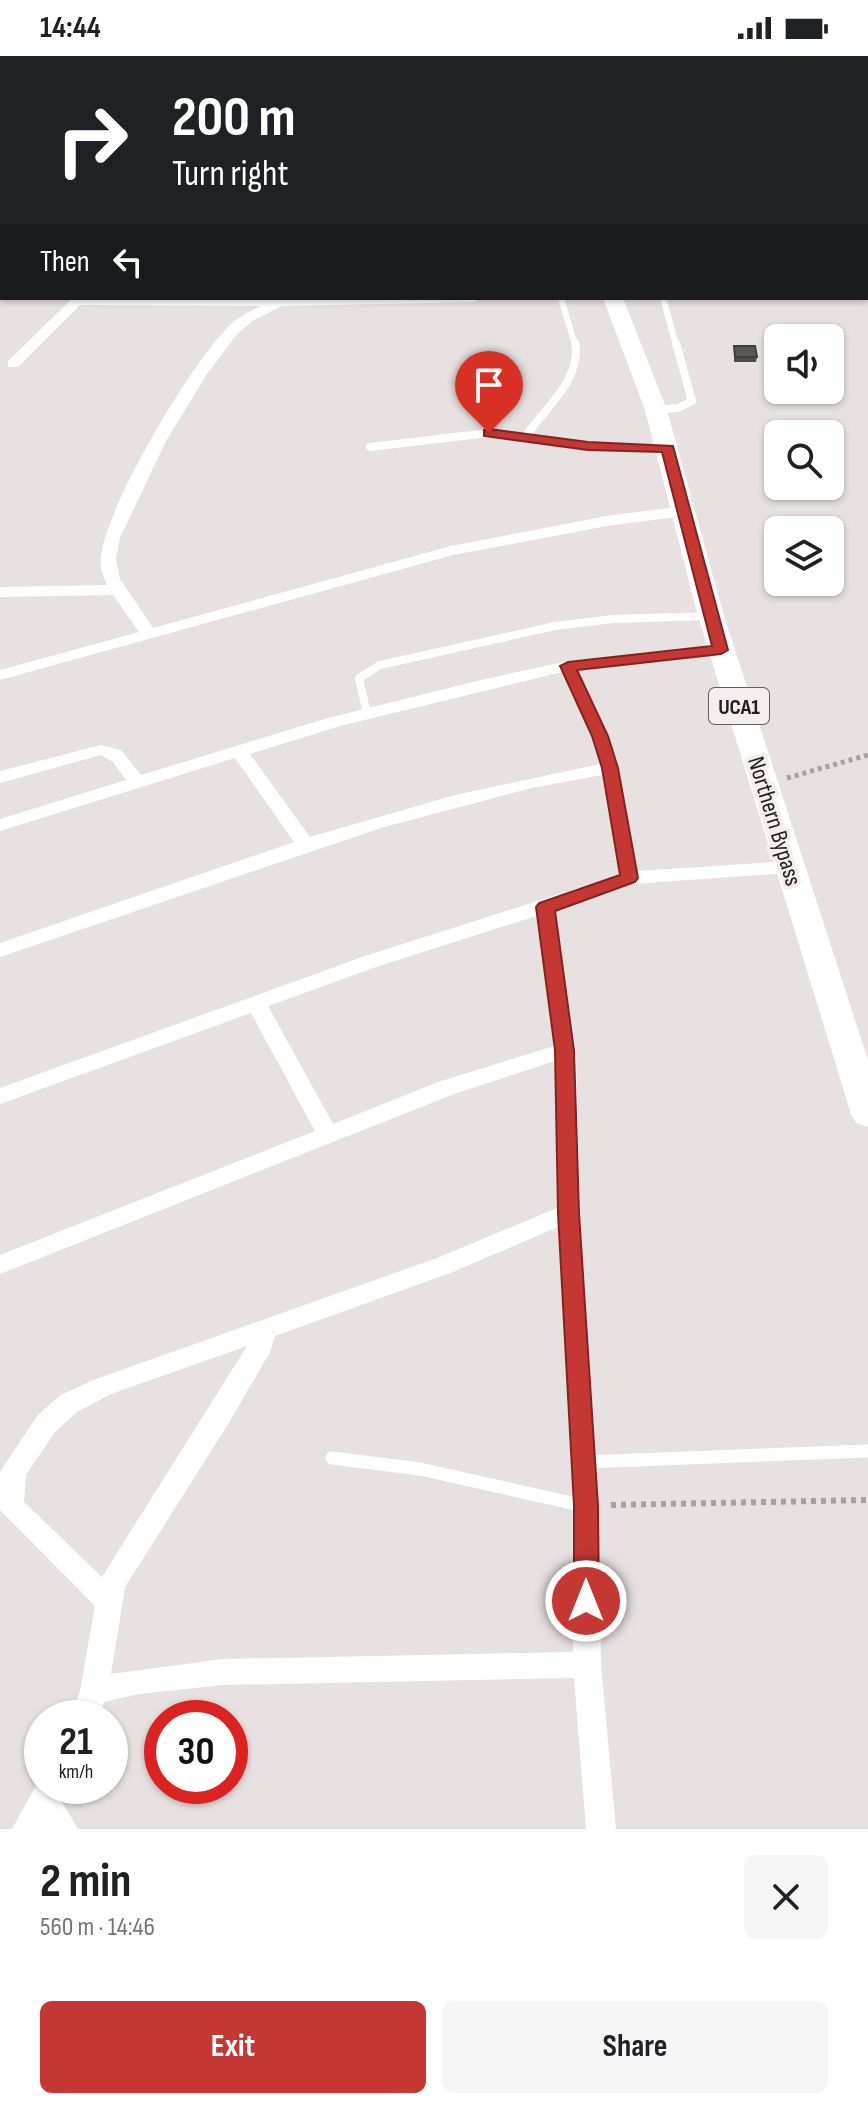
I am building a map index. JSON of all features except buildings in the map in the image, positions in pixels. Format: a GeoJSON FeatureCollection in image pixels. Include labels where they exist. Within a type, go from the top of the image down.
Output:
{"type":"FeatureCollection","features":[{"type":"Feature","properties":{"kind":"main road","name":"Northern Bypass"},"geometry":{"type":"LineString","coordinates":[[614,300],[656,410],[721,650],[868,1114]]}},
{"type":"Feature","properties":{"kind":"street"},"geometry":{"type":"LineString","coordinates":[[13,364],[78,300]]}},
{"type":"Feature","properties":{"kind":"street"},"geometry":{"type":"LineString","coordinates":[[146,300],[377,300]]}},
{"type":"Feature","properties":{"kind":"street"},"geometry":{"type":"LineString","coordinates":[[148,633],[119,590],[107,561],[120,515],[186,392],[235,327],[280,302]]}},
{"type":"Feature","properties":{"kind":"street"},"geometry":{"type":"LineString","coordinates":[[0,675],[451,551],[607,521],[684,511]]}},
{"type":"Feature","properties":{"kind":"street"},"geometry":{"type":"LineString","coordinates":[[0,592],[119,590]]}},
{"type":"Feature","properties":{"kind":"street"},"geometry":{"type":"LineString","coordinates":[[0,825],[367,714],[568,666],[721,650]]}},
{"type":"Feature","properties":{"kind":"street"},"geometry":{"type":"LineString","coordinates":[[568,666],[600,736],[610,768],[629,878]]}},
{"type":"Feature","properties":{"kind":"street"},"geometry":{"type":"LineString","coordinates":[[0,777],[92,750],[107,749],[115,752],[137,783]]}},
{"type":"Feature","properties":{"kind":"street"},"geometry":{"type":"LineString","coordinates":[[240,752],[307,846]]}},
{"type":"Feature","properties":{"kind":"street"},"geometry":{"type":"LineString","coordinates":[[0,950],[307,846],[492,790],[610,768]]}},
{"type":"Feature","properties":{"kind":"street"},"geometry":{"type":"LineString","coordinates":[[0,1096],[466,930],[629,878],[789,867]]}},
{"type":"Feature","properties":{"kind":"street"},"geometry":{"type":"LineString","coordinates":[[545,907],[565,1050],[569,1213],[586,1506],[587,1665],[601,1829]]}},
{"type":"Feature","properties":{"kind":"street"},"geometry":{"type":"LineString","coordinates":[[256,1003],[328,1134]]}},
{"type":"Feature","properties":{"kind":"street"},"geometry":{"type":"LineString","coordinates":[[0,1265],[446,1088],[565,1050]]}},
{"type":"Feature","properties":{"kind":"street"},"geometry":{"type":"LineString","coordinates":[[107,1600],[5,1506],[13,1472],[46,1424],[68,1404],[102,1387],[445,1265],[569,1213]]}},
{"type":"Feature","properties":{"kind":"street"},"geometry":{"type":"LineString","coordinates":[[90,1700],[107,1600],[116,1576],[218,1418],[261,1345],[265,1330]]}},
{"type":"Feature","properties":{"kind":"street"},"geometry":{"type":"LineString","coordinates":[[99,1700],[139,1681],[223,1672],[587,1665]]}},
{"type":"Feature","properties":{"kind":"street"},"geometry":{"type":"LineString","coordinates":[[27,1829],[41,1804]]}},
{"type":"Feature","properties":{"kind":"street"},"geometry":{"type":"LineString","coordinates":[[52,1804],[63,1829]]}},
{"type":"Feature","properties":{"kind":"lane"},"geometry":{"type":"LineString","coordinates":[[525,437],[544,407],[571,379],[578,362],[562,300]]}},
{"type":"Feature","properties":{"kind":"lane"},"geometry":{"type":"LineString","coordinates":[[656,410],[678,408],[692,401],[664,300]]}},
{"type":"Feature","properties":{"kind":"lane"},"geometry":{"type":"LineString","coordinates":[[370,447],[489,433],[588,446],[668,449]]}},
{"type":"Feature","properties":{"kind":"lane"},"geometry":{"type":"LineString","coordinates":[[367,714],[359,678],[380,665],[555,626],[613,619],[711,616]]}},
{"type":"Feature","properties":{"kind":"lane"},"geometry":{"type":"LineString","coordinates":[[584,1462],[868,1451]]}},
{"type":"Feature","properties":{"kind":"lane"},"geometry":{"type":"LineString","coordinates":[[332,1458],[420,1469],[586,1506]]}},
{"type":"Feature","properties":{"kind":"path"},"geometry":{"type":"LineString","coordinates":[[763,785],[868,755]]}},
{"type":"Feature","properties":{"kind":"path"},"geometry":{"type":"LineString","coordinates":[[586,1506],[868,1500]]}},
{"type":"Feature","properties":{"kind":"route"},"geometry":{"type":"LineString","coordinates":[[489,433],[588,446],[668,449],[721,650],[568,666],[600,736],[610,768],[629,878],[545,907],[565,1050],[569,1213],[586,1506],[586,1601]]}}]}
